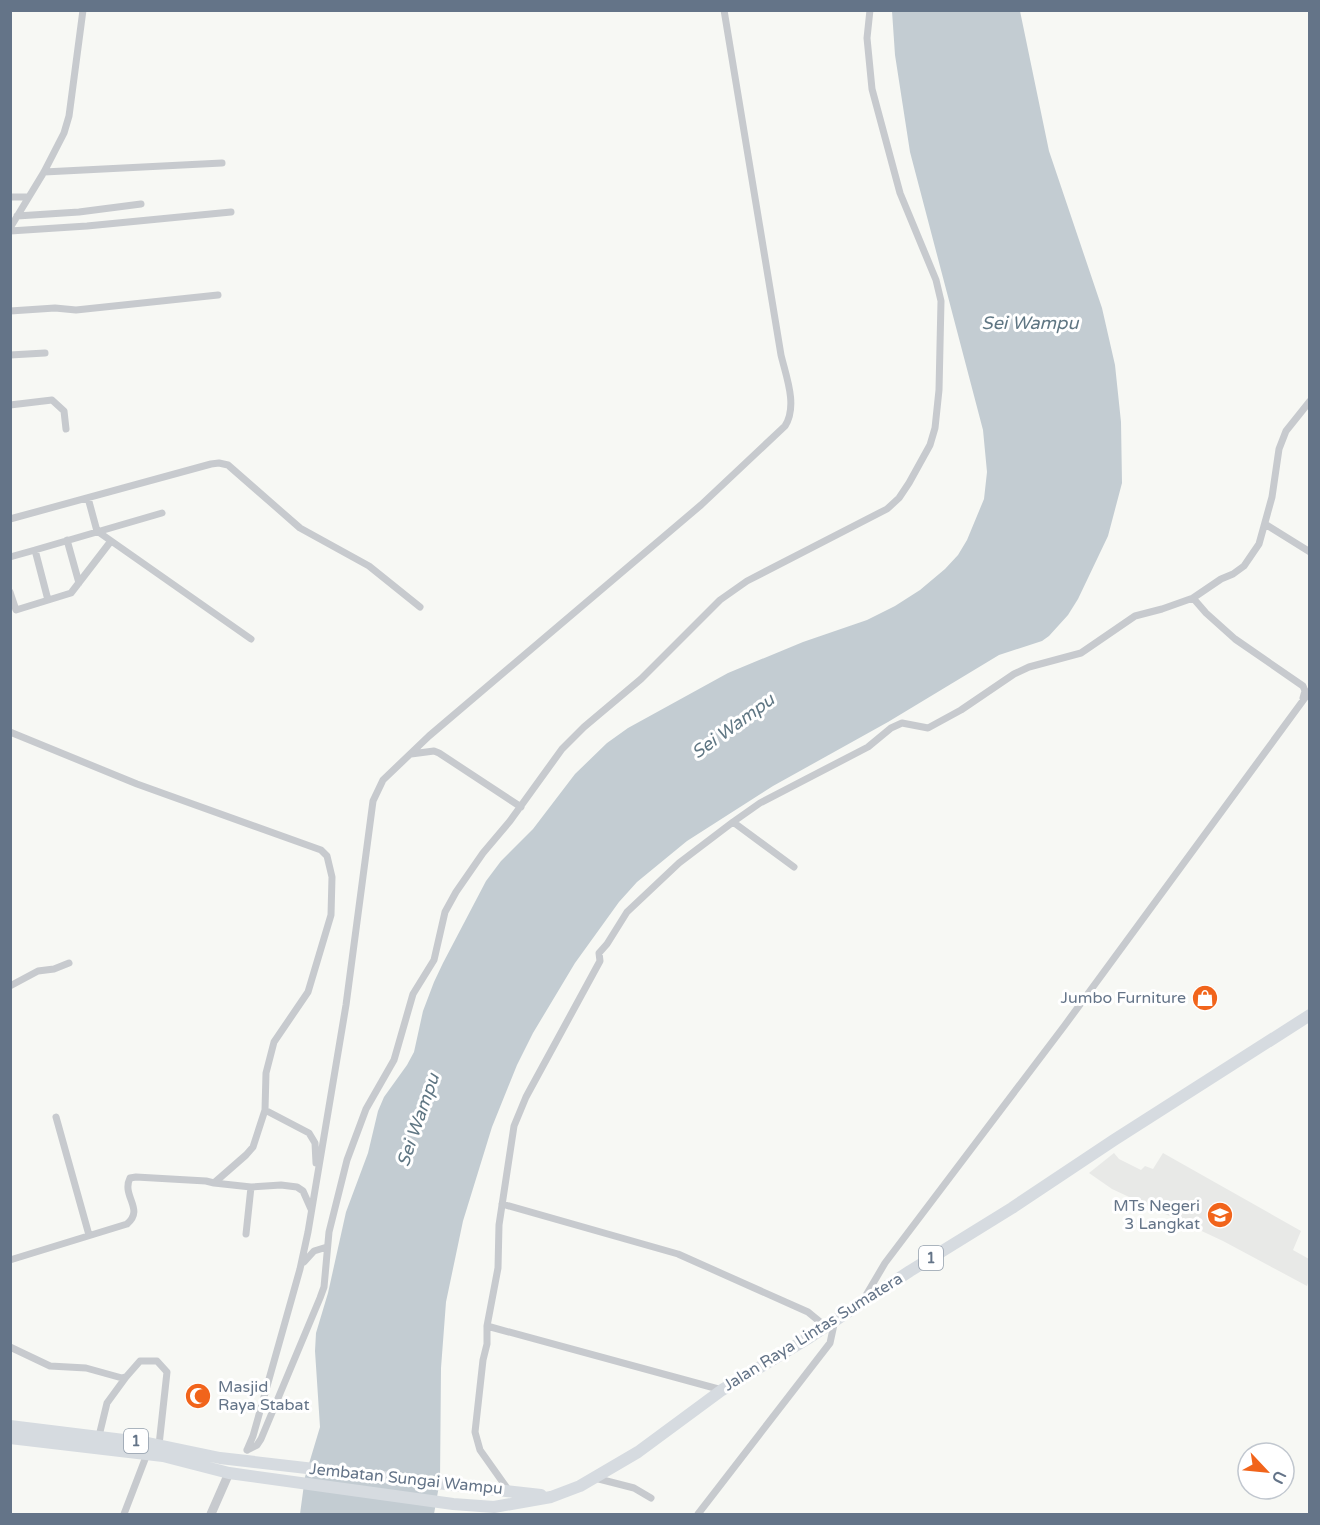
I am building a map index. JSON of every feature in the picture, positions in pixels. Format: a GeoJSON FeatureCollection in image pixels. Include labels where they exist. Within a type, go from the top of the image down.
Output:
{"type":"FeatureCollection","features":[{"type":"Feature","properties":{"kind":"highway","name":"Jalan Raya Lintas Sumatera"},"geometry":{"type":"LineString","coordinates":[[453,1504],[476,1510],[551,1497],[595,1478],[638,1452],[722,1390],[810,1337],[1310,1015]]}},
{"type":"Feature","properties":{"kind":"highway","name":"1"},"geometry":{"type":"LineString","coordinates":[[10,1426],[99,1436],[220,1458],[244,1455]]}},
{"type":"Feature","properties":{"kind":"highway","name":"1"},"geometry":{"type":"LineString","coordinates":[[10,1438],[151,1447],[229,1473]]}},
{"type":"Feature","properties":{"kind":"highway","name":"Jembatan Sungai Wampu"},"geometry":{"type":"LineString","coordinates":[[244,1455],[260,1463],[551,1497]]}},
{"type":"Feature","properties":{"kind":"highway","name":"Jembatan Sungai Wampu"},"geometry":{"type":"LineString","coordinates":[[229,1473],[453,1504]]}},
{"type":"Feature","properties":{"kind":"street"},"geometry":{"type":"LineString","coordinates":[[83,10],[69,116],[64,133],[10,230],[87,226],[231,212]]}},
{"type":"Feature","properties":{"kind":"street"},"geometry":{"type":"LineString","coordinates":[[244,1455],[254,1436],[300,1269],[346,1005],[373,801],[383,780],[566,618],[701,505],[789,420],[790,396],[781,355],[724,10]]}},
{"type":"Feature","properties":{"kind":"street"},"geometry":{"type":"LineString","coordinates":[[244,1455],[261,1439],[320,1298],[334,1208],[347,1160],[366,1109],[394,1060],[413,994],[434,960],[445,912],[456,892],[562,749],[577,734],[641,679],[720,600],[747,581],[886,509],[899,498],[930,445],[935,428],[939,390],[941,301],[936,280],[900,193],[872,89],[867,38],[870,10]]}},
{"type":"Feature","properties":{"kind":"street"},"geometry":{"type":"LineString","coordinates":[[44,172],[222,163]]}},
{"type":"Feature","properties":{"kind":"street"},"geometry":{"type":"LineString","coordinates":[[10,197],[28,197]]}},
{"type":"Feature","properties":{"kind":"street"},"geometry":{"type":"LineString","coordinates":[[17,216],[80,212],[141,204]]}},
{"type":"Feature","properties":{"kind":"street"},"geometry":{"type":"LineString","coordinates":[[10,311],[55,308],[76,310],[218,295]]}},
{"type":"Feature","properties":{"kind":"street"},"geometry":{"type":"LineString","coordinates":[[10,355],[45,352]]}},
{"type":"Feature","properties":{"kind":"street"},"geometry":{"type":"LineString","coordinates":[[10,405],[52,400],[64,411],[66,429]]}},
{"type":"Feature","properties":{"kind":"street"},"geometry":{"type":"LineString","coordinates":[[516,1503],[480,1450],[475,1432],[483,1360],[487,1344],[487,1326],[498,1268],[502,1204],[514,1126],[526,1097],[600,961],[599,953],[627,912],[679,863],[760,803],[868,747],[891,728],[902,723],[928,728],[961,711],[1014,674],[1029,667],[1081,653],[1135,616],[1192,598],[1244,566],[1259,544],[1272,497],[1279,449],[1286,431],[1310,401]]}},
{"type":"Feature","properties":{"kind":"street"},"geometry":{"type":"LineString","coordinates":[[10,519],[211,464],[228,465],[300,528],[369,566],[420,607]]}},
{"type":"Feature","properties":{"kind":"street"},"geometry":{"type":"LineString","coordinates":[[88,498],[97,531],[251,639]]}},
{"type":"Feature","properties":{"kind":"street"},"geometry":{"type":"LineString","coordinates":[[10,557],[162,513]]}},
{"type":"Feature","properties":{"kind":"street"},"geometry":{"type":"LineString","coordinates":[[1265,524],[1310,552]]}},
{"type":"Feature","properties":{"kind":"street"},"geometry":{"type":"LineString","coordinates":[[68,540],[79,583]]}},
{"type":"Feature","properties":{"kind":"street"},"geometry":{"type":"LineString","coordinates":[[10,592],[16,610],[71,593],[111,542]]}},
{"type":"Feature","properties":{"kind":"street"},"geometry":{"type":"LineString","coordinates":[[35,550],[48,600]]}},
{"type":"Feature","properties":{"kind":"street"},"geometry":{"type":"LineString","coordinates":[[1192,598],[1235,639],[1303,686],[1305,691],[1303,701]]}},
{"type":"Feature","properties":{"kind":"street"},"geometry":{"type":"LineString","coordinates":[[862,1302],[885,1263],[1065,1025],[1310,691]]}},
{"type":"Feature","properties":{"kind":"street"},"geometry":{"type":"LineString","coordinates":[[10,732],[137,784],[298,841],[321,850],[327,856],[332,877],[330,920],[306,998],[274,1042],[266,1073],[265,1110],[250,1151],[214,1183]]}},
{"type":"Feature","properties":{"kind":"street"},"geometry":{"type":"LineString","coordinates":[[411,754],[428,751],[439,753],[520,807]]}},
{"type":"Feature","properties":{"kind":"street"},"geometry":{"type":"LineString","coordinates":[[733,822],[794,867]]}},
{"type":"Feature","properties":{"kind":"street"},"geometry":{"type":"LineString","coordinates":[[10,986],[38,970],[54,969],[69,963]]}},
{"type":"Feature","properties":{"kind":"street"},"geometry":{"type":"LineString","coordinates":[[265,1110],[309,1133],[315,1143],[317,1175]]}},
{"type":"Feature","properties":{"kind":"street"},"geometry":{"type":"LineString","coordinates":[[56,1117],[89,1235]]}},
{"type":"Feature","properties":{"kind":"street"},"geometry":{"type":"LineString","coordinates":[[10,1260],[127,1224],[133,1218],[135,1210],[128,1185],[130,1178],[206,1181],[250,1187],[281,1185],[297,1187],[303,1191],[312,1209]]}},
{"type":"Feature","properties":{"kind":"street"},"geometry":{"type":"LineString","coordinates":[[246,1234],[250,1187]]}},
{"type":"Feature","properties":{"kind":"street"},"geometry":{"type":"LineString","coordinates":[[502,1204],[678,1254],[830,1323],[833,1338],[830,1343],[698,1515]]}},
{"type":"Feature","properties":{"kind":"street"},"geometry":{"type":"LineString","coordinates":[[300,1269],[305,1258],[314,1251],[327,1246]]}},
{"type":"Feature","properties":{"kind":"street"},"geometry":{"type":"LineString","coordinates":[[487,1326],[722,1390]]}},
{"type":"Feature","properties":{"kind":"street"},"geometry":{"type":"LineString","coordinates":[[10,1347],[50,1366],[86,1368],[118,1378],[126,1377]]}},
{"type":"Feature","properties":{"kind":"street"},"geometry":{"type":"LineString","coordinates":[[99,1436],[107,1403],[126,1377],[140,1361],[157,1361],[166,1372],[151,1447],[133,1487],[124,1515]]}},
{"type":"Feature","properties":{"kind":"street"},"geometry":{"type":"LineString","coordinates":[[211,1515],[229,1473]]}},
{"type":"Feature","properties":{"kind":"street"},"geometry":{"type":"LineString","coordinates":[[595,1478],[634,1488],[651,1498]]}},
{"type":"Feature","properties":{"kind":"shaded area","name":"MTs Negeri 3 Langkat"},"geometry":{"type":"Polygon","coordinates":[[[1114,1153],[1119,1159],[1141,1170],[1145,1166],[1153,1169],[1163,1153],[1301,1231],[1293,1250],[1309,1259],[1307,1286],[1223,1241],[1112,1189],[1089,1173],[1114,1153]]]}},
{"type":"Feature","properties":{"kind":"water","name":"Sei Wampu"},"geometry":{"type":"Polygon","coordinates":[[[892,11],[1020,11],[1049,151],[1102,308],[1115,365],[1121,422],[1122,483],[1108,536],[1078,599],[1068,615],[1049,636],[1042,641],[999,655],[888,722],[773,786],[687,841],[637,882],[619,902],[575,963],[533,1033],[517,1065],[492,1127],[463,1221],[446,1302],[441,1368],[440,1480],[434,1514],[300,1514],[305,1477],[320,1427],[316,1333],[328,1293],[346,1212],[368,1153],[378,1111],[384,1097],[414,1052],[423,1011],[434,982],[486,881],[501,861],[533,829],[575,774],[607,743],[628,728],[728,673],[803,642],[867,620],[920,590],[958,555],[967,540],[984,499],[987,472],[983,430],[910,152],[895,55],[892,11]]]}},
{"type":"Feature","properties":{"kind":"place","name":"Jumbo Furniture"},"geometry":{"type":"Point","coordinates":[1205,998]}},
{"type":"Feature","properties":{"kind":"place","name":"MTs Negeri 3 Langkat"},"geometry":{"type":"Point","coordinates":[1220,1215]}},
{"type":"Feature","properties":{"kind":"place","name":"Masjid Raya Stabat"},"geometry":{"type":"Point","coordinates":[198,1396]}}]}
